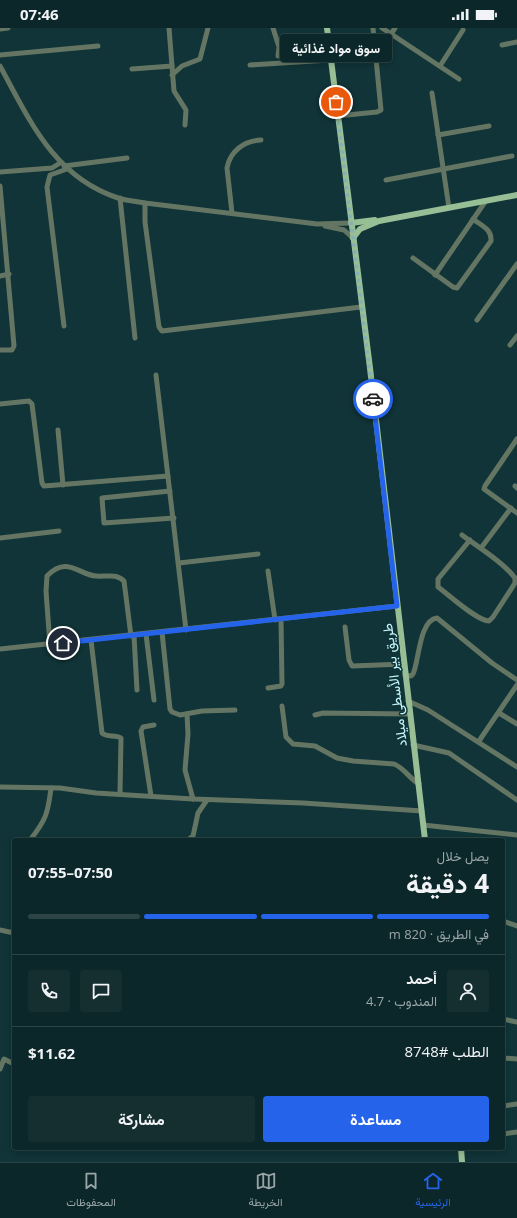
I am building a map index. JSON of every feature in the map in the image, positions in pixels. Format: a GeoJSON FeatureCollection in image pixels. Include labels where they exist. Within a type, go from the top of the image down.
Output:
{"type":"FeatureCollection","features":[{"type":"Feature","properties":{"kind":"main road","name":"طريق بير الأسطى ميلاد"},"geometry":{"type":"LineString","coordinates":[[327,28],[406,675],[424,838]]}},
{"type":"Feature","properties":{"kind":"main road"},"geometry":{"type":"LineString","coordinates":[[353,238],[360,229],[379,221],[517,195]]}},
{"type":"Feature","properties":{"kind":"main road"},"geometry":{"type":"LineString","coordinates":[[351,223],[376,220],[379,221]]}},
{"type":"Feature","properties":{"kind":"main road"},"geometry":{"type":"LineString","coordinates":[[461,1150],[462,1162]]}},
{"type":"Feature","properties":{"kind":"street"},"geometry":{"type":"LineString","coordinates":[[0,29],[8,28]]}},
{"type":"Feature","properties":{"kind":"street"},"geometry":{"type":"LineString","coordinates":[[169,28],[172,75],[175,95],[186,110],[185,125]]}},
{"type":"Feature","properties":{"kind":"street"},"geometry":{"type":"LineString","coordinates":[[172,75],[182,66],[200,59],[208,28]]}},
{"type":"Feature","properties":{"kind":"street"},"geometry":{"type":"LineString","coordinates":[[273,28],[279,47],[278,56]]}},
{"type":"Feature","properties":{"kind":"street"},"geometry":{"type":"LineString","coordinates":[[337,116],[377,112],[381,110],[373,28]]}},
{"type":"Feature","properties":{"kind":"street"},"geometry":{"type":"LineString","coordinates":[[382,28],[459,79]]}},
{"type":"Feature","properties":{"kind":"street"},"geometry":{"type":"LineString","coordinates":[[391,34],[395,28]]}},
{"type":"Feature","properties":{"kind":"street"},"geometry":{"type":"LineString","coordinates":[[440,66],[463,30]]}},
{"type":"Feature","properties":{"kind":"street"},"geometry":{"type":"LineString","coordinates":[[502,45],[517,42]]}},
{"type":"Feature","properties":{"kind":"street"},"geometry":{"type":"LineString","coordinates":[[0,55],[98,46]]}},
{"type":"Feature","properties":{"kind":"street"},"geometry":{"type":"LineString","coordinates":[[250,65],[330,60]]}},
{"type":"Feature","properties":{"kind":"street"},"geometry":{"type":"LineString","coordinates":[[0,66],[33,126],[64,166],[89,185],[120,198],[145,203],[317,224],[344,230],[353,238]]}},
{"type":"Feature","properties":{"kind":"street"},"geometry":{"type":"LineString","coordinates":[[132,69],[172,66]]}},
{"type":"Feature","properties":{"kind":"street"},"geometry":{"type":"LineString","coordinates":[[432,93],[442,170],[449,208]]}},
{"type":"Feature","properties":{"kind":"street"},"geometry":{"type":"LineString","coordinates":[[438,135],[489,126]]}},
{"type":"Feature","properties":{"kind":"street"},"geometry":{"type":"LineString","coordinates":[[232,213],[227,168],[228,162],[242,146],[252,140],[261,140]]}},
{"type":"Feature","properties":{"kind":"street"},"geometry":{"type":"LineString","coordinates":[[386,180],[512,156]]}},
{"type":"Feature","properties":{"kind":"street"},"geometry":{"type":"LineString","coordinates":[[0,172],[52,168],[127,158]]}},
{"type":"Feature","properties":{"kind":"street"},"geometry":{"type":"LineString","coordinates":[[64,166],[50,175],[47,187],[64,326]]}},
{"type":"Feature","properties":{"kind":"street"},"geometry":{"type":"LineString","coordinates":[[0,186],[9,274],[14,346],[12,350],[0,350]]}},
{"type":"Feature","properties":{"kind":"street"},"geometry":{"type":"LineString","coordinates":[[120,198],[135,338]]}},
{"type":"Feature","properties":{"kind":"street"},"geometry":{"type":"LineString","coordinates":[[435,274],[484,202]]}},
{"type":"Feature","properties":{"kind":"street"},"geometry":{"type":"LineString","coordinates":[[145,203],[159,327],[162,331],[361,307]]}},
{"type":"Feature","properties":{"kind":"street"},"geometry":{"type":"LineString","coordinates":[[412,258],[453,287],[457,288],[491,241],[490,230],[473,220]]}},
{"type":"Feature","properties":{"kind":"street"},"geometry":{"type":"LineString","coordinates":[[317,224],[351,223]]}},
{"type":"Feature","properties":{"kind":"street"},"geometry":{"type":"LineString","coordinates":[[477,320],[517,264]]}},
{"type":"Feature","properties":{"kind":"street"},"geometry":{"type":"LineString","coordinates":[[0,276],[9,274]]}},
{"type":"Feature","properties":{"kind":"street"},"geometry":{"type":"LineString","coordinates":[[510,346],[517,336]]}},
{"type":"Feature","properties":{"kind":"street"},"geometry":{"type":"LineString","coordinates":[[156,375],[186,630]]}},
{"type":"Feature","properties":{"kind":"street"},"geometry":{"type":"LineString","coordinates":[[0,404],[25,401],[31,402],[42,483],[47,486],[168,476]]}},
{"type":"Feature","properties":{"kind":"street"},"geometry":{"type":"LineString","coordinates":[[58,430],[63,485]]}},
{"type":"Feature","properties":{"kind":"street"},"geometry":{"type":"LineString","coordinates":[[517,439],[485,486],[484,490],[517,513]]}},
{"type":"Feature","properties":{"kind":"street"},"geometry":{"type":"LineString","coordinates":[[170,491],[102,498],[104,523],[174,518]]}},
{"type":"Feature","properties":{"kind":"street"},"geometry":{"type":"LineString","coordinates":[[481,548],[510,508]]}},
{"type":"Feature","properties":{"kind":"street"},"geometry":{"type":"LineString","coordinates":[[0,538],[59,531]]}},
{"type":"Feature","properties":{"kind":"street"},"geometry":{"type":"LineString","coordinates":[[462,535],[470,540],[481,548],[516,580],[494,617],[489,621],[484,621],[438,587],[437,584],[438,579],[470,540]]}},
{"type":"Feature","properties":{"kind":"street"},"geometry":{"type":"LineString","coordinates":[[179,563],[258,554]]}},
{"type":"Feature","properties":{"kind":"street"},"geometry":{"type":"LineString","coordinates":[[50,645],[47,576],[53,571],[68,567],[76,567],[91,575],[113,576],[124,581],[132,636],[137,690]]}},
{"type":"Feature","properties":{"kind":"street"},"geometry":{"type":"LineString","coordinates":[[268,571],[278,620],[282,684],[281,686],[268,688]]}},
{"type":"Feature","properties":{"kind":"street"},"geometry":{"type":"LineString","coordinates":[[0,649],[50,645],[397,606]]}},
{"type":"Feature","properties":{"kind":"street"},"geometry":{"type":"LineString","coordinates":[[406,675],[411,676],[413,674],[419,645],[424,632],[432,620],[437,618],[492,663],[517,680]]}},
{"type":"Feature","properties":{"kind":"street"},"geometry":{"type":"LineString","coordinates":[[345,627],[348,660],[352,666],[404,664]]}},
{"type":"Feature","properties":{"kind":"street"},"geometry":{"type":"LineString","coordinates":[[162,632],[170,709],[176,714],[187,714],[202,711],[235,710]]}},
{"type":"Feature","properties":{"kind":"street"},"geometry":{"type":"LineString","coordinates":[[146,634],[154,700]]}},
{"type":"Feature","properties":{"kind":"street"},"geometry":{"type":"LineString","coordinates":[[90,640],[102,733],[106,736],[117,736],[121,738],[120,794]]}},
{"type":"Feature","properties":{"kind":"street"},"geometry":{"type":"LineString","coordinates":[[479,741],[517,685]]}},
{"type":"Feature","properties":{"kind":"street"},"geometry":{"type":"LineString","coordinates":[[408,701],[428,710],[479,741],[517,767]]}},
{"type":"Feature","properties":{"kind":"street"},"geometry":{"type":"LineString","coordinates":[[282,706],[286,738],[293,744],[315,746],[337,758],[353,761],[394,764],[399,766],[409,778],[419,784]]}},
{"type":"Feature","properties":{"kind":"street"},"geometry":{"type":"LineString","coordinates":[[315,715],[323,713],[410,714]]}},
{"type":"Feature","properties":{"kind":"street"},"geometry":{"type":"LineString","coordinates":[[499,713],[517,724]]}},
{"type":"Feature","properties":{"kind":"street"},"geometry":{"type":"LineString","coordinates":[[187,714],[188,734],[185,770],[193,799]]}},
{"type":"Feature","properties":{"kind":"street"},"geometry":{"type":"LineString","coordinates":[[151,796],[141,731],[143,727],[154,725]]}},
{"type":"Feature","properties":{"kind":"street"},"geometry":{"type":"LineString","coordinates":[[413,745],[449,753],[517,800]]}},
{"type":"Feature","properties":{"kind":"street"},"geometry":{"type":"LineString","coordinates":[[0,787],[51,788],[207,800],[303,803],[422,811]]}},
{"type":"Feature","properties":{"kind":"street"},"geometry":{"type":"LineString","coordinates":[[32,838],[43,824],[48,813],[51,788]]}},
{"type":"Feature","properties":{"kind":"street"},"geometry":{"type":"LineString","coordinates":[[191,838],[194,836],[198,813],[207,800]]}},
{"type":"Feature","properties":{"kind":"street"},"geometry":{"type":"LineString","coordinates":[[423,825],[517,835]]}},
{"type":"Feature","properties":{"kind":"street"},"geometry":{"type":"LineString","coordinates":[[505,922],[517,926]]}},
{"type":"Feature","properties":{"kind":"street"},"geometry":{"type":"LineString","coordinates":[[0,930],[12,933]]}},
{"type":"Feature","properties":{"kind":"street"},"geometry":{"type":"LineString","coordinates":[[505,1019],[517,1022]]}},
{"type":"Feature","properties":{"kind":"street"},"geometry":{"type":"LineString","coordinates":[[0,1069],[2,1058],[12,1063]]}},
{"type":"Feature","properties":{"kind":"street"},"geometry":{"type":"LineString","coordinates":[[505,1058],[517,1059]]}},
{"type":"Feature","properties":{"kind":"street"},"geometry":{"type":"LineString","coordinates":[[505,1106],[517,1104]]}},
{"type":"Feature","properties":{"kind":"street"},"geometry":{"type":"LineString","coordinates":[[505,1134],[517,1132]]}},
{"type":"Feature","properties":{"kind":"way so far"},"geometry":{"type":"LineString","coordinates":[[336,102],[373,399]]}},
{"type":"Feature","properties":{"kind":"place","name":"سوق مواد غذائية"},"geometry":{"type":"Point","coordinates":[336,102]}},
{"type":"Feature","properties":{"kind":"route"},"geometry":{"type":"LineString","coordinates":[[63,643],[397,606],[373,399]]}}]}
